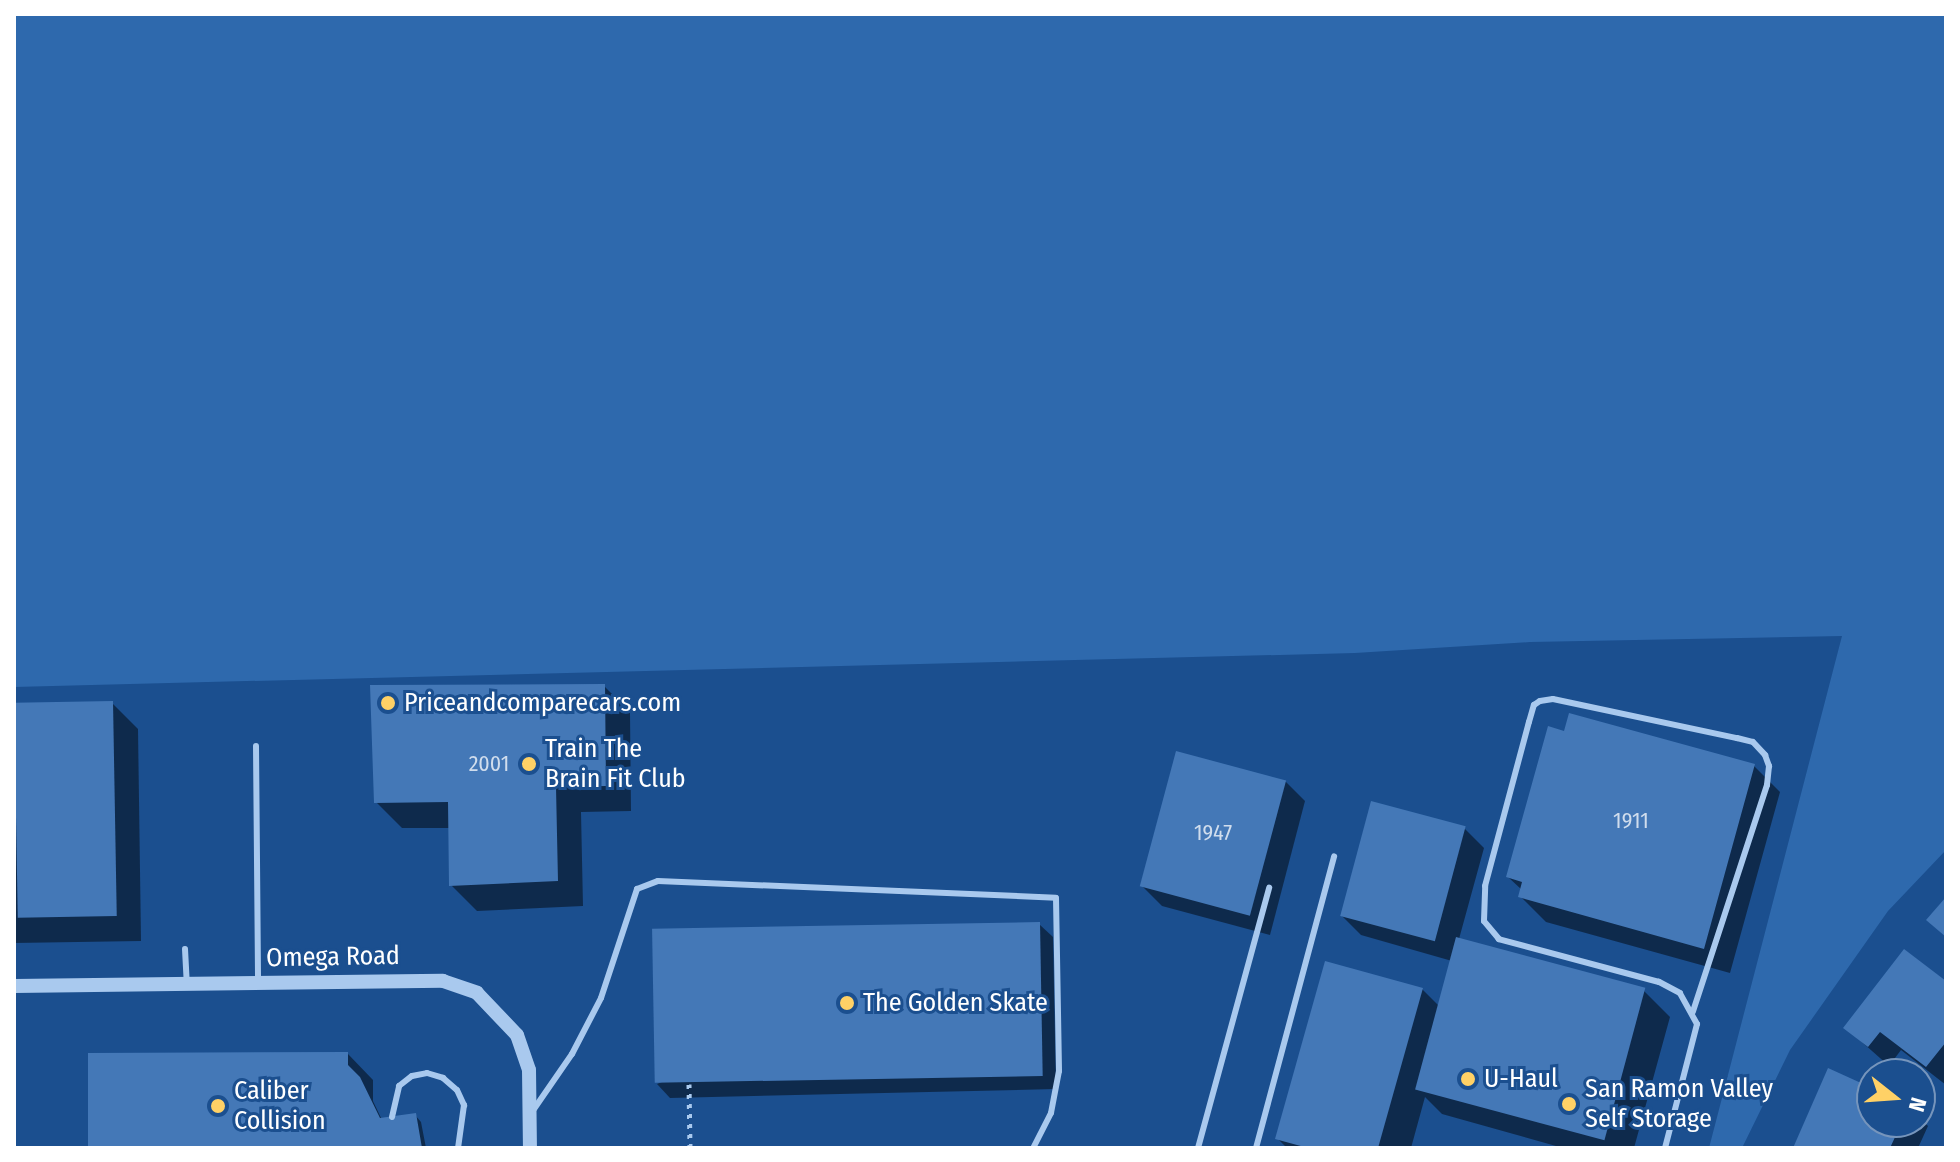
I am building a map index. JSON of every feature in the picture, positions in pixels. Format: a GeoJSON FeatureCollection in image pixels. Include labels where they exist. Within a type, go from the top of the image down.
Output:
{"type":"FeatureCollection","features":[{"type":"Feature","properties":{"kind":"street","name":"Omega Road"},"geometry":{"type":"LineString","coordinates":[[14,986],[443,981],[477,993],[517,1035],[529,1070],[530,1148]]}},
{"type":"Feature","properties":{"kind":"lane"},"geometry":{"type":"LineString","coordinates":[[1665,1148],[1697,1024],[1680,993],[1659,982],[1499,939],[1484,921],[1485,886],[1534,705],[1540,701],[1553,699],[1737,738],[1753,742],[1765,755],[1769,766],[1767,785],[1693,1012]]}},
{"type":"Feature","properties":{"kind":"lane"},"geometry":{"type":"LineString","coordinates":[[256,746],[258,982]]}},
{"type":"Feature","properties":{"kind":"lane"},"geometry":{"type":"LineString","coordinates":[[1256,1148],[1334,856]]}},
{"type":"Feature","properties":{"kind":"lane"},"geometry":{"type":"LineString","coordinates":[[530,1115],[572,1054],[601,998],[637,889],[658,881],[1056,898],[1059,1071],[1051,1113],[1033,1148]]}},
{"type":"Feature","properties":{"kind":"lane"},"geometry":{"type":"LineString","coordinates":[[1198,1148],[1269,888]]}},
{"type":"Feature","properties":{"kind":"lane"},"geometry":{"type":"LineString","coordinates":[[185,949],[187,983]]}},
{"type":"Feature","properties":{"kind":"lane"},"geometry":{"type":"LineString","coordinates":[[392,1117],[399,1086],[405,1081],[427,1073],[443,1078],[457,1090],[464,1105],[458,1148]]}},
{"type":"Feature","properties":{"kind":"path"},"geometry":{"type":"LineString","coordinates":[[689,1084],[690,1148]]}},
{"type":"Feature","properties":{"kind":"shaded area"},"geometry":{"type":"Polygon","coordinates":[[[14,14],[1946,14],[1946,850],[1888,911],[1790,1050],[1742,1148],[1709,1148],[1842,636],[1530,642],[1355,653],[14,687],[14,14]]]}},
{"type":"Feature","properties":{"kind":"building"},"geometry":{"type":"Polygon","coordinates":[[[605,684],[606,786],[556,787],[558,881],[449,886],[448,802],[374,803],[370,685],[605,684]]]}},
{"type":"Feature","properties":{"kind":"building"},"geometry":{"type":"Polygon","coordinates":[[[113,701],[117,916],[18,918],[14,703],[113,701]]]}},
{"type":"Feature","properties":{"kind":"building"},"geometry":{"type":"Polygon","coordinates":[[[1569,713],[1755,764],[1704,949],[1518,897],[1522,882],[1506,877],[1548,726],[1564,731],[1569,713]]]}},
{"type":"Feature","properties":{"kind":"building"},"geometry":{"type":"Polygon","coordinates":[[[1176,751],[1286,781],[1250,916],[1140,886],[1176,751]]]}},
{"type":"Feature","properties":{"kind":"building"},"geometry":{"type":"Polygon","coordinates":[[[1371,801],[1466,826],[1435,941],[1340,916],[1371,801]]]}},
{"type":"Feature","properties":{"kind":"building"},"geometry":{"type":"Polygon","coordinates":[[[1946,897],[1946,937],[1926,920],[1946,897]]]}},
{"type":"Feature","properties":{"kind":"building","name":"The Golden Skate"},"geometry":{"type":"Polygon","coordinates":[[[1040,922],[1043,1076],[655,1083],[652,929],[1040,922]]]}},
{"type":"Feature","properties":{"kind":"building"},"geometry":{"type":"Polygon","coordinates":[[[1456,937],[1645,988],[1604,1140],[1415,1090],[1456,937]]]}},
{"type":"Feature","properties":{"kind":"building"},"geometry":{"type":"Polygon","coordinates":[[[1904,949],[1946,981],[1946,1042],[1933,1058],[1914,1058],[1880,1032],[1868,1047],[1843,1028],[1904,949]]]}},
{"type":"Feature","properties":{"kind":"building"},"geometry":{"type":"Polygon","coordinates":[[[1325,961],[1423,988],[1378,1148],[1308,1148],[1275,1139],[1325,961]]]}},
{"type":"Feature","properties":{"kind":"building","name":"Caliber Collision"},"geometry":{"type":"Polygon","coordinates":[[[348,1052],[348,1065],[360,1077],[380,1118],[416,1113],[422,1148],[88,1148],[88,1053],[348,1052]]]}},
{"type":"Feature","properties":{"kind":"building"},"geometry":{"type":"Polygon","coordinates":[[[1828,1068],[1856,1081],[1856,1138],[1895,1138],[1890,1148],[1793,1148],[1828,1068]]]}},
{"type":"Feature","properties":{"kind":"place","name":"Priceandcomparecars.com"},"geometry":{"type":"Point","coordinates":[388,703]}},
{"type":"Feature","properties":{"kind":"place","name":"Train The Brain Fit Club"},"geometry":{"type":"Point","coordinates":[529,764]}},
{"type":"Feature","properties":{"kind":"place","name":"The Golden Skate"},"geometry":{"type":"Point","coordinates":[847,1003]}},
{"type":"Feature","properties":{"kind":"place","name":"U-Haul"},"geometry":{"type":"Point","coordinates":[1468,1079]}},
{"type":"Feature","properties":{"kind":"place","name":"San Ramon Valley Self Storage"},"geometry":{"type":"Point","coordinates":[1569,1104]}},
{"type":"Feature","properties":{"kind":"place","name":"Caliber Collision"},"geometry":{"type":"Point","coordinates":[218,1106]}}]}
